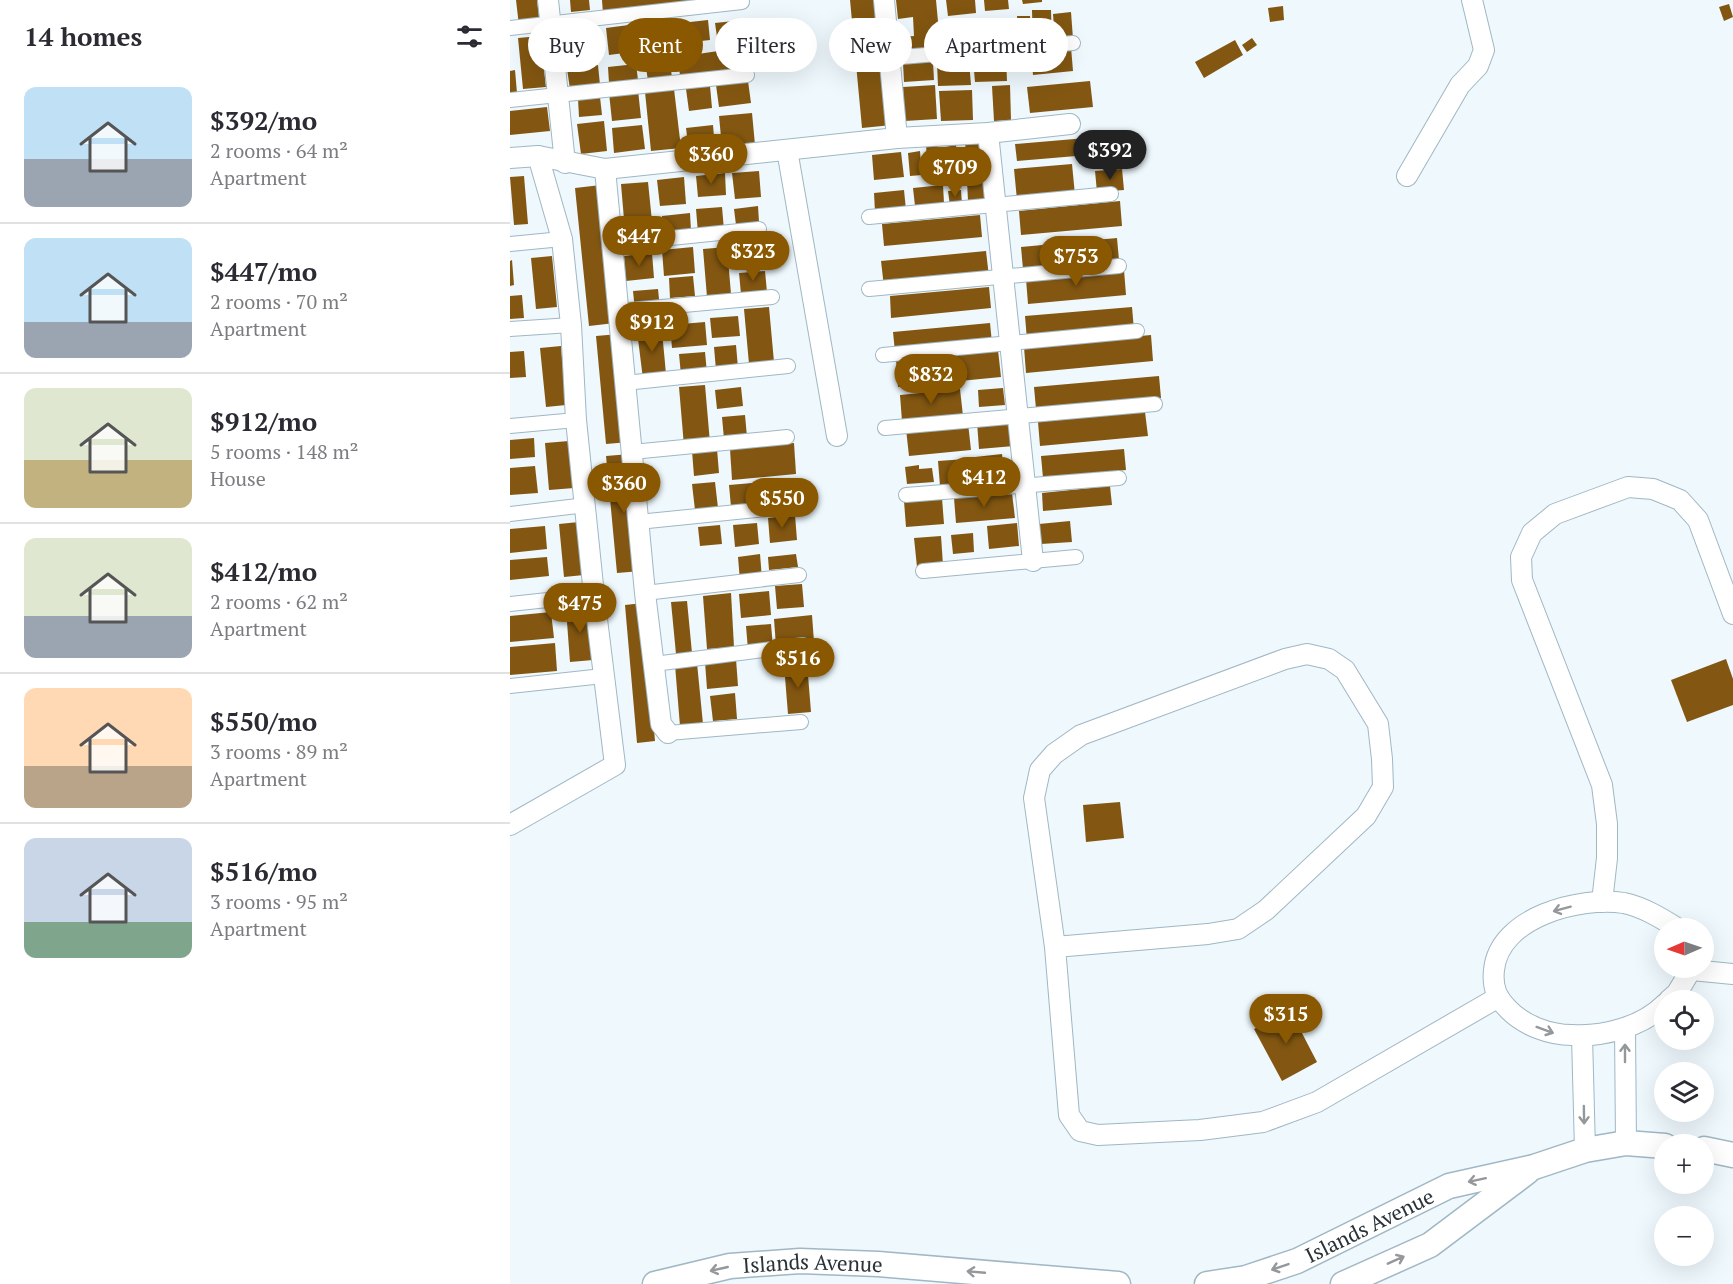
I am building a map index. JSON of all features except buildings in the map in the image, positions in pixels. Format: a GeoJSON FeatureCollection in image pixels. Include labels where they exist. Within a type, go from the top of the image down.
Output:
{"type":"FeatureCollection","features":[{"type":"Feature","properties":{"kind":"street"},"geometry":{"type":"LineString","coordinates":[[548,0],[550,18]]}},
{"type":"Feature","properties":{"kind":"street"},"geometry":{"type":"LineString","coordinates":[[884,0],[886,18]]}},
{"type":"Feature","properties":{"kind":"street"},"geometry":{"type":"LineString","coordinates":[[1407,176],[1460,85],[1478,66],[1484,50],[1472,0]]}},
{"type":"Feature","properties":{"kind":"street"},"geometry":{"type":"LineString","coordinates":[[602,18],[742,2]]}},
{"type":"Feature","properties":{"kind":"street"},"geometry":{"type":"LineString","coordinates":[[510,28],[528,26]]}},
{"type":"Feature","properties":{"kind":"street"},"geometry":{"type":"LineString","coordinates":[[912,56],[1073,43]]}},
{"type":"Feature","properties":{"kind":"street"},"geometry":{"type":"LineString","coordinates":[[555,72],[565,163]]}},
{"type":"Feature","properties":{"kind":"street"},"geometry":{"type":"LineString","coordinates":[[891,72],[897,138]]}},
{"type":"Feature","properties":{"kind":"street"},"geometry":{"type":"LineString","coordinates":[[510,100],[747,75]]}},
{"type":"Feature","properties":{"kind":"street"},"geometry":{"type":"LineString","coordinates":[[510,158],[538,156],[605,170],[897,138],[988,133],[1070,124]]}},
{"type":"Feature","properties":{"kind":"street"},"geometry":{"type":"LineString","coordinates":[[988,133],[1033,561]]}},
{"type":"Feature","properties":{"kind":"street"},"geometry":{"type":"LineString","coordinates":[[787,150],[837,436]]}},
{"type":"Feature","properties":{"kind":"street"},"geometry":{"type":"LineString","coordinates":[[510,825],[615,765],[603,676],[576,420],[571,325],[562,240],[538,156]]}},
{"type":"Feature","properties":{"kind":"street"},"geometry":{"type":"LineString","coordinates":[[605,170],[645,593],[661,724],[668,733],[801,722]]}},
{"type":"Feature","properties":{"kind":"street"},"geometry":{"type":"LineString","coordinates":[[869,217],[1111,194]]}},
{"type":"Feature","properties":{"kind":"street"},"geometry":{"type":"LineString","coordinates":[[612,244],[759,230]]}},
{"type":"Feature","properties":{"kind":"street"},"geometry":{"type":"LineString","coordinates":[[510,244],[562,240]]}},
{"type":"Feature","properties":{"kind":"street"},"geometry":{"type":"LineString","coordinates":[[869,289],[1119,266]]}},
{"type":"Feature","properties":{"kind":"street"},"geometry":{"type":"LineString","coordinates":[[618,311],[772,297]]}},
{"type":"Feature","properties":{"kind":"street"},"geometry":{"type":"LineString","coordinates":[[510,329],[571,325]]}},
{"type":"Feature","properties":{"kind":"street"},"geometry":{"type":"LineString","coordinates":[[883,355],[1137,332]]}},
{"type":"Feature","properties":{"kind":"street"},"geometry":{"type":"LineString","coordinates":[[625,383],[788,366]]}},
{"type":"Feature","properties":{"kind":"street"},"geometry":{"type":"LineString","coordinates":[[885,428],[1155,404]]}},
{"type":"Feature","properties":{"kind":"street"},"geometry":{"type":"LineString","coordinates":[[510,426],[576,420]]}},
{"type":"Feature","properties":{"kind":"street"},"geometry":{"type":"LineString","coordinates":[[632,452],[787,436]]}},
{"type":"Feature","properties":{"kind":"street"},"geometry":{"type":"LineString","coordinates":[[906,495],[1119,478]]}},
{"type":"Feature","properties":{"kind":"street"},"geometry":{"type":"LineString","coordinates":[[1602,903],[1607,858],[1607,824],[1602,785],[1522,580],[1521,557],[1532,533],[1556,514],[1628,487],[1653,489],[1680,500],[1698,519],[1733,614]]}},
{"type":"Feature","properties":{"kind":"street"},"geometry":{"type":"LineString","coordinates":[[510,514],[586,505]]}},
{"type":"Feature","properties":{"kind":"street"},"geometry":{"type":"LineString","coordinates":[[638,522],[797,506]]}},
{"type":"Feature","properties":{"kind":"street"},"geometry":{"type":"LineString","coordinates":[[923,571],[1076,556]]}},
{"type":"Feature","properties":{"kind":"street"},"geometry":{"type":"LineString","coordinates":[[645,593],[800,575]]}},
{"type":"Feature","properties":{"kind":"street"},"geometry":{"type":"LineString","coordinates":[[510,604],[594,594]]}},
{"type":"Feature","properties":{"kind":"street"},"geometry":{"type":"LineString","coordinates":[[654,664],[803,645]]}},
{"type":"Feature","properties":{"kind":"street"},"geometry":{"type":"LineString","coordinates":[[1055,947],[1208,934],[1238,928],[1266,909],[1366,816],[1383,787],[1378,724],[1345,670],[1329,659],[1307,654],[1285,658],[1082,735],[1054,754],[1040,770],[1034,798],[1055,947],[1069,1115],[1080,1131],[1098,1135],[1200,1130],[1263,1122],[1317,1102],[1497,998]]}},
{"type":"Feature","properties":{"kind":"street"},"geometry":{"type":"LineString","coordinates":[[510,686],[603,676]]}},
{"type":"Feature","properties":{"kind":"street"},"geometry":{"type":"LineString","coordinates":[[1654,1011],[1625,1028],[1582,1036],[1558,1035],[1516,1018],[1497,998],[1493,976],[1495,960],[1513,932],[1527,922],[1554,911],[1581,904],[1624,903],[1662,918]]}},
{"type":"Feature","properties":{"kind":"street"},"geometry":{"type":"LineString","coordinates":[[1714,972],[1733,974]]}},
{"type":"Feature","properties":{"kind":"street"},"geometry":{"type":"LineString","coordinates":[[1625,1028],[1626,1143]]}},
{"type":"Feature","properties":{"kind":"street"},"geometry":{"type":"LineString","coordinates":[[1582,1036],[1585,1150]]}},
{"type":"Feature","properties":{"kind":"street","name":"Islands Avenue"},"geometry":{"type":"LineString","coordinates":[[1207,1284],[1246,1278],[1298,1261],[1449,1186],[1534,1167],[1585,1150],[1626,1143],[1654,1145]]}},
{"type":"Feature","properties":{"kind":"street"},"geometry":{"type":"LineString","coordinates":[[1714,1151],[1733,1155]]}},
{"type":"Feature","properties":{"kind":"street","name":"Islands Avenue"},"geometry":{"type":"LineString","coordinates":[[1343,1284],[1430,1245],[1534,1167]]}},
{"type":"Feature","properties":{"kind":"street","name":"Islands Avenue"},"geometry":{"type":"LineString","coordinates":[[655,1284],[730,1266],[801,1261],[878,1264],[1118,1284]]}}]}
